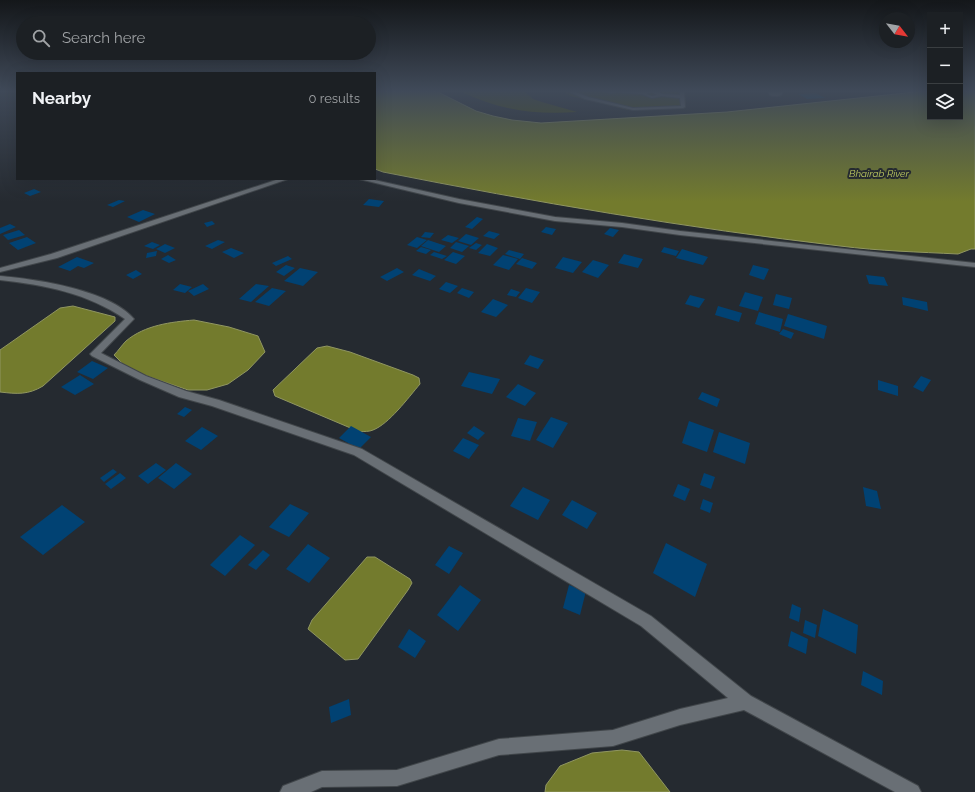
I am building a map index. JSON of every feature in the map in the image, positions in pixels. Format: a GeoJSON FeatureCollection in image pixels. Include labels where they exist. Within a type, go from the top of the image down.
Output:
{"type":"FeatureCollection","features":[{"type":"Feature","properties":{"kind":"street"},"geometry":{"type":"LineString","coordinates":[[0,270],[61,253],[282,180]]}},
{"type":"Feature","properties":{"kind":"street"},"geometry":{"type":"LineString","coordinates":[[366,180],[459,201],[555,219],[622,225],[680,233],[975,265]]}},
{"type":"Feature","properties":{"kind":"street"},"geometry":{"type":"LineString","coordinates":[[0,278],[41,282],[95,298],[118,309],[130,319],[95,354],[144,378],[183,394],[215,403],[358,452],[646,621],[745,702],[912,792]]}},
{"type":"Feature","properties":{"kind":"street"},"geometry":{"type":"LineString","coordinates":[[289,792],[322,779],[397,778],[499,747],[613,738],[680,717],[745,702]]}},
{"type":"Feature","properties":{"kind":"water","name":"Bhairab River"},"geometry":{"type":"Polygon","coordinates":[[[376,128],[975,128],[975,249],[958,254],[855,248],[783,239],[668,223],[497,194],[376,169],[376,128]]]}},
{"type":"Feature","properties":{"kind":"water"},"geometry":{"type":"Polygon","coordinates":[[[73,306],[115,317],[115,321],[43,386],[32,391],[22,393],[0,392],[0,350],[60,308],[73,306]]]}},
{"type":"Feature","properties":{"kind":"water"},"geometry":{"type":"Polygon","coordinates":[[[194,320],[229,327],[258,336],[265,352],[248,370],[228,384],[207,390],[188,390],[129,370],[114,355],[126,341],[141,331],[167,323],[194,320]]]}},
{"type":"Feature","properties":{"kind":"water"},"geometry":{"type":"Polygon","coordinates":[[[327,346],[350,352],[413,375],[419,378],[420,384],[398,410],[379,427],[371,431],[360,432],[275,396],[273,390],[317,348],[327,346]]]}},
{"type":"Feature","properties":{"kind":"water"},"geometry":{"type":"Polygon","coordinates":[[[367,557],[375,557],[410,579],[412,583],[358,659],[345,660],[308,629],[312,620],[367,557]]]}},
{"type":"Feature","properties":{"kind":"water"},"geometry":{"type":"Polygon","coordinates":[[[622,750],[639,752],[670,792],[545,792],[546,785],[560,766],[592,753],[622,750]]]}},
{"type":"Feature","properties":{"kind":"building"},"geometry":{"type":"Polygon","coordinates":[[[34,189],[41,192],[30,196],[24,193],[34,189]]]}},
{"type":"Feature","properties":{"kind":"building"},"geometry":{"type":"Polygon","coordinates":[[[369,199],[384,201],[379,207],[363,205],[369,199]]]}},
{"type":"Feature","properties":{"kind":"building"},"geometry":{"type":"Polygon","coordinates":[[[119,200],[125,201],[113,207],[107,205],[119,200]]]}},
{"type":"Feature","properties":{"kind":"building"},"geometry":{"type":"Polygon","coordinates":[[[143,210],[155,214],[139,222],[127,217],[143,210]]]}},
{"type":"Feature","properties":{"kind":"building"},"geometry":{"type":"Polygon","coordinates":[[[477,217],[483,219],[472,229],[465,227],[477,217]]]}},
{"type":"Feature","properties":{"kind":"building"},"geometry":{"type":"Polygon","coordinates":[[[212,221],[215,224],[207,227],[204,223],[212,221]]]}},
{"type":"Feature","properties":{"kind":"building"},"geometry":{"type":"Polygon","coordinates":[[[10,224],[16,227],[0,234],[0,228],[10,224]]]}},
{"type":"Feature","properties":{"kind":"building"},"geometry":{"type":"Polygon","coordinates":[[[546,227],[556,229],[552,235],[541,232],[546,227]]]}},
{"type":"Feature","properties":{"kind":"building"},"geometry":{"type":"Polygon","coordinates":[[[610,228],[619,230],[613,237],[604,234],[610,228]]]}},
{"type":"Feature","properties":{"kind":"building"},"geometry":{"type":"Polygon","coordinates":[[[19,230],[25,235],[8,240],[3,235],[19,230]]]}},
{"type":"Feature","properties":{"kind":"building"},"geometry":{"type":"Polygon","coordinates":[[[489,231],[500,234],[494,239],[483,236],[489,231]]]}},
{"type":"Feature","properties":{"kind":"building"},"geometry":{"type":"Polygon","coordinates":[[[425,232],[434,233],[430,238],[421,237],[425,232]]]}},
{"type":"Feature","properties":{"kind":"building"},"geometry":{"type":"Polygon","coordinates":[[[466,234],[479,238],[471,245],[458,241],[466,234]]]}},
{"type":"Feature","properties":{"kind":"building"},"geometry":{"type":"Polygon","coordinates":[[[448,235],[459,238],[452,243],[441,240],[448,235]]]}},
{"type":"Feature","properties":{"kind":"building"},"geometry":{"type":"Polygon","coordinates":[[[27,237],[36,243],[18,250],[9,243],[27,237]]]}},
{"type":"Feature","properties":{"kind":"building"},"geometry":{"type":"Polygon","coordinates":[[[417,237],[427,240],[417,248],[407,245],[417,237]]]}},
{"type":"Feature","properties":{"kind":"building"},"geometry":{"type":"Polygon","coordinates":[[[218,240],[225,242],[212,249],[205,246],[218,240]]]}},
{"type":"Feature","properties":{"kind":"building"},"geometry":{"type":"Polygon","coordinates":[[[428,240],[446,246],[439,252],[421,246],[428,240]]]}},
{"type":"Feature","properties":{"kind":"building"},"geometry":{"type":"Polygon","coordinates":[[[152,242],[160,245],[153,249],[144,246],[152,242]]]}},
{"type":"Feature","properties":{"kind":"building"},"geometry":{"type":"Polygon","coordinates":[[[456,242],[469,246],[462,252],[450,248],[456,242]]]}},
{"type":"Feature","properties":{"kind":"building"},"geometry":{"type":"Polygon","coordinates":[[[476,243],[482,245],[476,250],[469,248],[476,243]]]}},
{"type":"Feature","properties":{"kind":"building"},"geometry":{"type":"Polygon","coordinates":[[[165,244],[175,248],[165,253],[156,249],[165,244]]]}},
{"type":"Feature","properties":{"kind":"building"},"geometry":{"type":"Polygon","coordinates":[[[487,244],[498,248],[490,256],[478,253],[487,244]]]}},
{"type":"Feature","properties":{"kind":"building"},"geometry":{"type":"Polygon","coordinates":[[[421,247],[431,250],[426,254],[416,251],[421,247]]]}},
{"type":"Feature","properties":{"kind":"building"},"geometry":{"type":"Polygon","coordinates":[[[664,247],[679,251],[676,256],[661,252],[664,247]]]}},
{"type":"Feature","properties":{"kind":"building"},"geometry":{"type":"Polygon","coordinates":[[[231,248],[244,253],[234,258],[222,252],[231,248]]]}},
{"type":"Feature","properties":{"kind":"building"},"geometry":{"type":"Polygon","coordinates":[[[682,249],[708,257],[703,265],[676,258],[682,249]]]}},
{"type":"Feature","properties":{"kind":"building"},"geometry":{"type":"Polygon","coordinates":[[[509,250],[524,254],[520,259],[505,254],[509,250]]]}},
{"type":"Feature","properties":{"kind":"building"},"geometry":{"type":"Polygon","coordinates":[[[157,251],[156,256],[146,258],[147,253],[157,251]]]}},
{"type":"Feature","properties":{"kind":"building"},"geometry":{"type":"Polygon","coordinates":[[[434,252],[447,256],[442,259],[430,255],[434,252]]]}},
{"type":"Feature","properties":{"kind":"building"},"geometry":{"type":"Polygon","coordinates":[[[453,252],[465,256],[456,264],[444,260],[453,252]]]}},
{"type":"Feature","properties":{"kind":"building"},"geometry":{"type":"Polygon","coordinates":[[[624,254],[643,259],[638,268],[618,263],[624,254]]]}},
{"type":"Feature","properties":{"kind":"building"},"geometry":{"type":"Polygon","coordinates":[[[168,255],[176,260],[169,263],[161,259],[168,255]]]}},
{"type":"Feature","properties":{"kind":"building"},"geometry":{"type":"Polygon","coordinates":[[[503,255],[518,259],[509,270],[493,265],[503,255]]]}},
{"type":"Feature","properties":{"kind":"building"},"geometry":{"type":"Polygon","coordinates":[[[288,256],[292,259],[276,266],[272,263],[288,256]]]}},
{"type":"Feature","properties":{"kind":"building"},"geometry":{"type":"Polygon","coordinates":[[[77,257],[94,263],[84,268],[78,266],[70,271],[58,267],[77,257]]]}},
{"type":"Feature","properties":{"kind":"building"},"geometry":{"type":"Polygon","coordinates":[[[563,257],[582,262],[573,273],[555,268],[563,257]]]}},
{"type":"Feature","properties":{"kind":"building"},"geometry":{"type":"Polygon","coordinates":[[[522,258],[537,263],[532,269],[516,264],[522,258]]]}},
{"type":"Feature","properties":{"kind":"building"},"geometry":{"type":"Polygon","coordinates":[[[593,260],[609,265],[598,278],[582,272],[593,260]]]}},
{"type":"Feature","properties":{"kind":"building"},"geometry":{"type":"Polygon","coordinates":[[[286,265],[295,268],[284,276],[276,272],[286,265]]]}},
{"type":"Feature","properties":{"kind":"building"},"geometry":{"type":"Polygon","coordinates":[[[753,265],[769,269],[764,280],[749,275],[753,265]]]}},
{"type":"Feature","properties":{"kind":"building"},"geometry":{"type":"Polygon","coordinates":[[[300,268],[318,272],[303,286],[284,281],[300,268]]]}},
{"type":"Feature","properties":{"kind":"building"},"geometry":{"type":"Polygon","coordinates":[[[397,268],[404,272],[387,281],[380,277],[397,268]]]}},
{"type":"Feature","properties":{"kind":"building"},"geometry":{"type":"Polygon","coordinates":[[[419,269],[436,276],[430,281],[412,275],[419,269]]]}},
{"type":"Feature","properties":{"kind":"building"},"geometry":{"type":"Polygon","coordinates":[[[136,270],[142,274],[133,279],[126,275],[136,270]]]}},
{"type":"Feature","properties":{"kind":"building"},"geometry":{"type":"Polygon","coordinates":[[[866,275],[884,277],[888,286],[869,284],[866,275]]]}},
{"type":"Feature","properties":{"kind":"building"},"geometry":{"type":"Polygon","coordinates":[[[446,282],[458,286],[450,293],[439,289],[446,282]]]}},
{"type":"Feature","properties":{"kind":"building"},"geometry":{"type":"Polygon","coordinates":[[[180,284],[192,287],[185,293],[173,290],[180,284]]]}},
{"type":"Feature","properties":{"kind":"building"},"geometry":{"type":"Polygon","coordinates":[[[203,284],[209,289],[194,296],[188,291],[203,284]]]}},
{"type":"Feature","properties":{"kind":"building"},"geometry":{"type":"Polygon","coordinates":[[[256,284],[269,286],[251,302],[239,299],[256,284]]]}},
{"type":"Feature","properties":{"kind":"building"},"geometry":{"type":"Polygon","coordinates":[[[272,288],[286,291],[269,306],[255,302],[272,288]]]}},
{"type":"Feature","properties":{"kind":"building"},"geometry":{"type":"Polygon","coordinates":[[[462,288],[474,292],[469,298],[457,293],[462,288]]]}},
{"type":"Feature","properties":{"kind":"building"},"geometry":{"type":"Polygon","coordinates":[[[526,288],[540,292],[532,303],[518,298],[526,288]]]}},
{"type":"Feature","properties":{"kind":"building"},"geometry":{"type":"Polygon","coordinates":[[[511,289],[520,292],[516,297],[507,295],[511,289]]]}},
{"type":"Feature","properties":{"kind":"building"},"geometry":{"type":"Polygon","coordinates":[[[745,292],[763,297],[758,311],[739,306],[745,292]]]}},
{"type":"Feature","properties":{"kind":"building"},"geometry":{"type":"Polygon","coordinates":[[[776,294],[792,298],[789,309],[773,305],[776,294]]]}},
{"type":"Feature","properties":{"kind":"building"},"geometry":{"type":"Polygon","coordinates":[[[690,295],[705,299],[699,308],[685,304],[690,295]]]}},
{"type":"Feature","properties":{"kind":"building"},"geometry":{"type":"Polygon","coordinates":[[[902,297],[927,302],[928,311],[903,305],[902,297]]]}},
{"type":"Feature","properties":{"kind":"building"},"geometry":{"type":"Polygon","coordinates":[[[493,299],[508,305],[496,317],[481,312],[493,299]]]}},
{"type":"Feature","properties":{"kind":"building"},"geometry":{"type":"Polygon","coordinates":[[[718,306],[742,313],[739,322],[715,315],[718,306]]]}},
{"type":"Feature","properties":{"kind":"building"},"geometry":{"type":"Polygon","coordinates":[[[759,312],[783,319],[780,332],[755,324],[759,312]]]}},
{"type":"Feature","properties":{"kind":"building"},"geometry":{"type":"Polygon","coordinates":[[[788,314],[827,326],[824,339],[784,326],[788,314]]]}},
{"type":"Feature","properties":{"kind":"building"},"geometry":{"type":"Polygon","coordinates":[[[783,329],[794,333],[791,339],[779,334],[783,329]]]}},
{"type":"Feature","properties":{"kind":"building"},"geometry":{"type":"Polygon","coordinates":[[[530,355],[544,360],[538,369],[524,364],[530,355]]]}},
{"type":"Feature","properties":{"kind":"building"},"geometry":{"type":"Polygon","coordinates":[[[92,361],[108,368],[93,379],[77,372],[92,361]]]}},
{"type":"Feature","properties":{"kind":"building"},"geometry":{"type":"Polygon","coordinates":[[[469,372],[500,379],[492,394],[461,386],[469,372]]]}},
{"type":"Feature","properties":{"kind":"building"},"geometry":{"type":"Polygon","coordinates":[[[80,375],[94,384],[75,395],[61,387],[80,375]]]}},
{"type":"Feature","properties":{"kind":"building"},"geometry":{"type":"Polygon","coordinates":[[[921,376],[931,380],[923,392],[913,387],[921,376]]]}},
{"type":"Feature","properties":{"kind":"building"},"geometry":{"type":"Polygon","coordinates":[[[878,380],[898,386],[898,396],[878,390],[878,380]]]}},
{"type":"Feature","properties":{"kind":"building"},"geometry":{"type":"Polygon","coordinates":[[[518,384],[536,393],[525,406],[506,397],[518,384]]]}},
{"type":"Feature","properties":{"kind":"building"},"geometry":{"type":"Polygon","coordinates":[[[702,392],[720,399],[717,407],[698,399],[702,392]]]}},
{"type":"Feature","properties":{"kind":"building"},"geometry":{"type":"Polygon","coordinates":[[[185,407],[192,410],[184,417],[177,414],[185,407]]]}},
{"type":"Feature","properties":{"kind":"building"},"geometry":{"type":"Polygon","coordinates":[[[551,417],[568,423],[553,448],[536,440],[551,417]]]}},
{"type":"Feature","properties":{"kind":"building"},"geometry":{"type":"Polygon","coordinates":[[[518,418],[537,422],[530,441],[511,436],[518,418]]]}},
{"type":"Feature","properties":{"kind":"building"},"geometry":{"type":"Polygon","coordinates":[[[689,421],[714,430],[707,452],[682,443],[689,421]]]}},
{"type":"Feature","properties":{"kind":"building"},"geometry":{"type":"Polygon","coordinates":[[[351,426],[371,437],[359,449],[339,438],[351,426]]]}},
{"type":"Feature","properties":{"kind":"building"},"geometry":{"type":"Polygon","coordinates":[[[474,426],[485,433],[478,440],[467,433],[474,426]]]}},
{"type":"Feature","properties":{"kind":"building"},"geometry":{"type":"Polygon","coordinates":[[[202,427],[218,436],[201,450],[185,441],[202,427]]]}},
{"type":"Feature","properties":{"kind":"building"},"geometry":{"type":"Polygon","coordinates":[[[719,432],[750,443],[745,464],[713,452],[719,432]]]}},
{"type":"Feature","properties":{"kind":"building"},"geometry":{"type":"Polygon","coordinates":[[[463,438],[479,445],[469,459],[453,451],[463,438]]]}},
{"type":"Feature","properties":{"kind":"building"},"geometry":{"type":"Polygon","coordinates":[[[156,463],[166,470],[148,484],[138,476],[156,463]]]}},
{"type":"Feature","properties":{"kind":"building"},"geometry":{"type":"Polygon","coordinates":[[[176,463],[192,474],[174,489],[158,478],[176,463]]]}},
{"type":"Feature","properties":{"kind":"building"},"geometry":{"type":"Polygon","coordinates":[[[113,469],[117,472],[104,482],[100,478],[113,469]]]}},
{"type":"Feature","properties":{"kind":"building"},"geometry":{"type":"Polygon","coordinates":[[[120,473],[126,478],[111,489],[105,484],[120,473]]]}},
{"type":"Feature","properties":{"kind":"building"},"geometry":{"type":"Polygon","coordinates":[[[704,473],[715,477],[711,489],[700,485],[704,473]]]}},
{"type":"Feature","properties":{"kind":"building"},"geometry":{"type":"Polygon","coordinates":[[[678,484],[690,489],[685,501],[673,496],[678,484]]]}},
{"type":"Feature","properties":{"kind":"building"},"geometry":{"type":"Polygon","coordinates":[[[523,487],[550,500],[538,520],[510,506],[523,487]]]}},
{"type":"Feature","properties":{"kind":"building"},"geometry":{"type":"Polygon","coordinates":[[[863,487],[877,491],[881,509],[866,506],[863,487]]]}},
{"type":"Feature","properties":{"kind":"building"},"geometry":{"type":"Polygon","coordinates":[[[703,499],[713,503],[710,513],[700,509],[703,499]]]}},
{"type":"Feature","properties":{"kind":"building"},"geometry":{"type":"Polygon","coordinates":[[[572,500],[597,513],[587,529],[562,515],[572,500]]]}},
{"type":"Feature","properties":{"kind":"building"},"geometry":{"type":"Polygon","coordinates":[[[290,504],[309,513],[289,537],[269,527],[290,504]]]}},
{"type":"Feature","properties":{"kind":"building"},"geometry":{"type":"Polygon","coordinates":[[[62,505],[85,522],[43,555],[20,537],[62,505]]]}},
{"type":"Feature","properties":{"kind":"building"},"geometry":{"type":"Polygon","coordinates":[[[240,535],[255,545],[225,576],[210,565],[240,535]]]}},
{"type":"Feature","properties":{"kind":"building"},"geometry":{"type":"Polygon","coordinates":[[[666,543],[707,564],[695,597],[653,573],[666,543]]]}},
{"type":"Feature","properties":{"kind":"building"},"geometry":{"type":"Polygon","coordinates":[[[308,544],[330,558],[309,583],[286,569],[308,544]]]}},
{"type":"Feature","properties":{"kind":"building"},"geometry":{"type":"Polygon","coordinates":[[[449,546],[463,553],[449,574],[435,565],[449,546]]]}},
{"type":"Feature","properties":{"kind":"building"},"geometry":{"type":"Polygon","coordinates":[[[263,550],[270,555],[256,570],[248,565],[263,550]]]}},
{"type":"Feature","properties":{"kind":"building"},"geometry":{"type":"Polygon","coordinates":[[[460,585],[481,600],[458,631],[437,615],[460,585]]]}},
{"type":"Feature","properties":{"kind":"building"},"geometry":{"type":"Polygon","coordinates":[[[569,585],[586,591],[580,615],[563,608],[569,585]]]}},
{"type":"Feature","properties":{"kind":"building"},"geometry":{"type":"Polygon","coordinates":[[[792,604],[801,608],[799,622],[789,618],[792,604]]]}},
{"type":"Feature","properties":{"kind":"building"},"geometry":{"type":"Polygon","coordinates":[[[823,609],[858,625],[856,654],[818,636],[823,609]]]}},
{"type":"Feature","properties":{"kind":"building"},"geometry":{"type":"Polygon","coordinates":[[[805,620],[817,625],[815,638],[803,633],[805,620]]]}},
{"type":"Feature","properties":{"kind":"building"},"geometry":{"type":"Polygon","coordinates":[[[409,629],[426,641],[415,658],[398,647],[409,629]]]}},
{"type":"Feature","properties":{"kind":"building"},"geometry":{"type":"Polygon","coordinates":[[[791,631],[808,639],[806,654],[788,646],[791,631]]]}},
{"type":"Feature","properties":{"kind":"building"},"geometry":{"type":"Polygon","coordinates":[[[863,671],[883,681],[882,695],[861,685],[863,671]]]}},
{"type":"Feature","properties":{"kind":"building"},"geometry":{"type":"Polygon","coordinates":[[[349,699],[351,715],[331,723],[329,707],[349,699]]]}}]}
